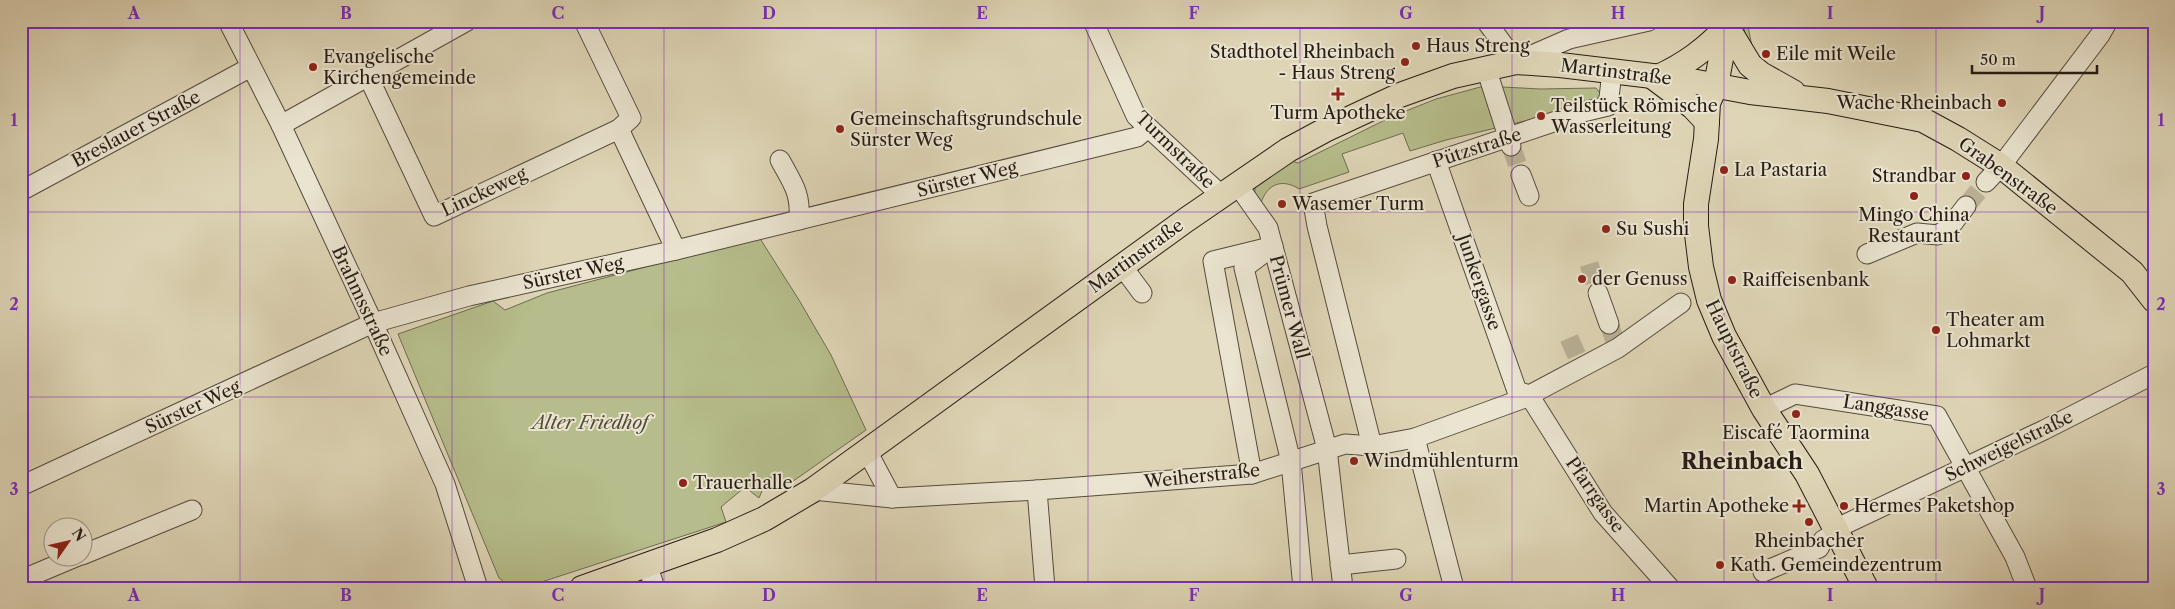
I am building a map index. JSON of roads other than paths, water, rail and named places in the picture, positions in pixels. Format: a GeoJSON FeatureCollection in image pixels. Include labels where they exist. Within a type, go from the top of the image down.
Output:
{"type":"FeatureCollection","features":[{"type":"Feature","properties":{"kind":"main road"},"geometry":{"type":"LineString","coordinates":[[1655,76],[1682,66],[1713,41],[1727,24],[1750,65],[1762,74],[1808,99]]}},
{"type":"Feature","properties":{"kind":"main road","name":"Hauptstraße"},"geometry":{"type":"LineString","coordinates":[[1727,24],[1716,85],[1708,103],[1696,204],[1696,226],[1701,267],[1709,300],[1724,336],[1764,409],[1807,474],[1832,534],[1866,588]]}},
{"type":"Feature","properties":{"kind":"main road","name":"Martinstraße"},"geometry":{"type":"LineString","coordinates":[[582,588],[717,540],[764,519],[813,490],[1229,190],[1288,150],[1362,112],[1453,76],[1516,62],[1655,76],[1716,85]]}},
{"type":"Feature","properties":{"kind":"main road"},"geometry":{"type":"LineString","coordinates":[[1655,76],[1693,107],[1707,122]]}},
{"type":"Feature","properties":{"kind":"main road","name":"Grabenstraße"},"geometry":{"type":"LineString","coordinates":[[1716,85],[1828,101],[1923,120],[1958,139],[1993,174],[2132,272],[2154,300]]}},
{"type":"Feature","properties":{"kind":"street","name":"Brahmsstraße"},"geometry":{"type":"LineString","coordinates":[[228,21],[373,323],[445,484],[478,588]]}},
{"type":"Feature","properties":{"kind":"street"},"geometry":{"type":"LineString","coordinates":[[280,126],[467,21]]}},
{"type":"Feature","properties":{"kind":"street"},"geometry":{"type":"LineString","coordinates":[[584,21],[631,118],[619,129],[676,250]]}},
{"type":"Feature","properties":{"kind":"street","name":"Turmstraße"},"geometry":{"type":"LineString","coordinates":[[1093,21],[1136,116],[1148,128],[1229,190],[1268,228],[1274,246]]}},
{"type":"Feature","properties":{"kind":"street"},"geometry":{"type":"LineString","coordinates":[[1486,21],[1516,62]]}},
{"type":"Feature","properties":{"kind":"street"},"geometry":{"type":"LineString","coordinates":[[1993,174],[2108,21]]}},
{"type":"Feature","properties":{"kind":"street","name":"Martinstraße"},"geometry":{"type":"LineString","coordinates":[[1516,62],[1569,39],[1644,22]]}},
{"type":"Feature","properties":{"kind":"street","name":"Breslauer Straße"},"geometry":{"type":"LineString","coordinates":[[21,191],[251,67]]}},
{"type":"Feature","properties":{"kind":"street"},"geometry":{"type":"LineString","coordinates":[[1486,68],[1510,142]]}},
{"type":"Feature","properties":{"kind":"street","name":"Pützstraße"},"geometry":{"type":"LineString","coordinates":[[1372,446],[1316,226],[1313,203],[1436,161],[1510,142],[1583,112],[1608,106],[1612,72]]}},
{"type":"Feature","properties":{"kind":"street","name":"Linckeweg"},"geometry":{"type":"LineString","coordinates":[[368,76],[434,216],[619,129]]}},
{"type":"Feature","properties":{"kind":"street","name":"Sürster Weg"},"geometry":{"type":"LineString","coordinates":[[21,486],[373,323],[469,296],[676,250],[1137,137],[1148,128]]}},
{"type":"Feature","properties":{"kind":"street"},"geometry":{"type":"LineString","coordinates":[[780,160],[798,194],[800,204],[799,220]]}},
{"type":"Feature","properties":{"kind":"street","name":"Junkergasse"},"geometry":{"type":"LineString","coordinates":[[1436,161],[1517,391],[1529,395]]}},
{"type":"Feature","properties":{"kind":"street"},"geometry":{"type":"LineString","coordinates":[[1521,175],[1529,196]]}},
{"type":"Feature","properties":{"kind":"street"},"geometry":{"type":"LineString","coordinates":[[1866,254],[1917,233],[1940,242],[1966,206]]}},
{"type":"Feature","properties":{"kind":"street"},"geometry":{"type":"LineString","coordinates":[[1252,474],[1213,261],[1274,246]]}},
{"type":"Feature","properties":{"kind":"street","name":"Prümer Wall"},"geometry":{"type":"LineString","coordinates":[[1291,462],[1244,268],[1274,246],[1327,449],[1343,588]]}},
{"type":"Feature","properties":{"kind":"street"},"geometry":{"type":"LineString","coordinates":[[1122,266],[1142,293]]}},
{"type":"Feature","properties":{"kind":"street"},"geometry":{"type":"LineString","coordinates":[[1598,293],[1614,338]]}},
{"type":"Feature","properties":{"kind":"street","name":"Weiherstraße"},"geometry":{"type":"LineString","coordinates":[[813,490],[892,498],[1037,490],[1252,474],[1345,444],[1372,446],[1422,435],[1529,395],[1582,367],[1614,338],[1681,303]]}},
{"type":"Feature","properties":{"kind":"street","name":"Schweigelstraße"},"geometry":{"type":"LineString","coordinates":[[1762,572],[1819,548],[1832,534],[2154,374]]}},
{"type":"Feature","properties":{"kind":"street","name":"Langgasse"},"geometry":{"type":"LineString","coordinates":[[1764,409],[1795,394],[1933,409],[1967,467],[2015,557],[2027,588]]}},
{"type":"Feature","properties":{"kind":"street","name":"Pfarrgasse"},"geometry":{"type":"LineString","coordinates":[[1529,395],[1603,513],[1623,529],[1670,588]]}},
{"type":"Feature","properties":{"kind":"street"},"geometry":{"type":"LineString","coordinates":[[1422,435],[1454,588]]}},
{"type":"Feature","properties":{"kind":"street"},"geometry":{"type":"LineString","coordinates":[[868,451],[892,498]]}},
{"type":"Feature","properties":{"kind":"street"},"geometry":{"type":"LineString","coordinates":[[1291,462],[1303,588]]}},
{"type":"Feature","properties":{"kind":"street"},"geometry":{"type":"LineString","coordinates":[[1037,490],[1045,588]]}},
{"type":"Feature","properties":{"kind":"street"},"geometry":{"type":"LineString","coordinates":[[92,551],[192,510]]}},
{"type":"Feature","properties":{"kind":"street"},"geometry":{"type":"LineString","coordinates":[[1340,565],[1396,559]]}},
{"type":"Feature","properties":{"kind":"street"},"geometry":{"type":"LineString","coordinates":[[647,564],[654,588]]}},
{"type":"Feature","properties":{"kind":"street"},"geometry":{"type":"LineString","coordinates":[[21,580],[54,566]]}},
{"type":"Feature","properties":{"kind":"tunnel"},"geometry":{"type":"LineString","coordinates":[[1511,146],[1521,175]]}},
{"type":"Feature","properties":{"kind":"tunnel"},"geometry":{"type":"LineString","coordinates":[[1966,206],[1986,182]]}},
{"type":"Feature","properties":{"kind":"tunnel"},"geometry":{"type":"LineString","coordinates":[[1589,264],[1598,293]]}},
{"type":"Feature","properties":{"kind":"tunnel"},"geometry":{"type":"LineString","coordinates":[[1609,324],[1615,341]]}},
{"type":"Feature","properties":{"kind":"tunnel"},"geometry":{"type":"LineString","coordinates":[[1569,338],[1581,365]]}},
{"type":"Feature","properties":{"kind":"place","name":"Haus Streng"},"geometry":{"type":"Point","coordinates":[1416,46]}},
{"type":"Feature","properties":{"kind":"place","name":"Eile mit Weile"},"geometry":{"type":"Point","coordinates":[1766,54]}},
{"type":"Feature","properties":{"kind":"place","name":"Stadthotel Rheinbach - Haus Streng"},"geometry":{"type":"Point","coordinates":[1405,62]}},
{"type":"Feature","properties":{"kind":"place","name":"Evangelische Kirchengemeinde"},"geometry":{"type":"Point","coordinates":[313,67]}},
{"type":"Feature","properties":{"kind":"place","name":"Turm Apotheke"},"geometry":{"type":"Point","coordinates":[1338,94]}},
{"type":"Feature","properties":{"kind":"place","name":"Wache Rheinbach"},"geometry":{"type":"Point","coordinates":[2002,103]}},
{"type":"Feature","properties":{"kind":"place","name":"Teilstück Römische Wasserleitung"},"geometry":{"type":"Point","coordinates":[1541,116]}},
{"type":"Feature","properties":{"kind":"place","name":"Gemeinschaftsgrundschule Sürster Weg"},"geometry":{"type":"Point","coordinates":[840,129]}},
{"type":"Feature","properties":{"kind":"place","name":"La Pastaria"},"geometry":{"type":"Point","coordinates":[1724,170]}},
{"type":"Feature","properties":{"kind":"place","name":"Strandbar"},"geometry":{"type":"Point","coordinates":[1966,176]}},
{"type":"Feature","properties":{"kind":"place","name":"Mingo China Restaurant"},"geometry":{"type":"Point","coordinates":[1914,196]}},
{"type":"Feature","properties":{"kind":"place","name":"Wasemer Turm"},"geometry":{"type":"Point","coordinates":[1282,204]}},
{"type":"Feature","properties":{"kind":"place","name":"Su Sushi"},"geometry":{"type":"Point","coordinates":[1606,229]}},
{"type":"Feature","properties":{"kind":"place","name":"der Genuss"},"geometry":{"type":"Point","coordinates":[1582,279]}},
{"type":"Feature","properties":{"kind":"place","name":"Raiffeisenbank"},"geometry":{"type":"Point","coordinates":[1732,280]}},
{"type":"Feature","properties":{"kind":"place","name":"Theater am Lohmarkt"},"geometry":{"type":"Point","coordinates":[1936,330]}},
{"type":"Feature","properties":{"kind":"place","name":"Eiscafé Taormina"},"geometry":{"type":"Point","coordinates":[1796,414]}},
{"type":"Feature","properties":{"kind":"place","name":"Windmühlenturm"},"geometry":{"type":"Point","coordinates":[1354,461]}},
{"type":"Feature","properties":{"kind":"place","name":"Trauerhalle"},"geometry":{"type":"Point","coordinates":[683,483]}},
{"type":"Feature","properties":{"kind":"place","name":"Martin Apotheke"},"geometry":{"type":"Point","coordinates":[1799,506]}},
{"type":"Feature","properties":{"kind":"place","name":"Hermes Paketshop"},"geometry":{"type":"Point","coordinates":[1844,506]}},
{"type":"Feature","properties":{"kind":"place","name":"Rheinbacher"},"geometry":{"type":"Point","coordinates":[1809,522]}},
{"type":"Feature","properties":{"kind":"place","name":"Kath. Gemeindezentrum"},"geometry":{"type":"Point","coordinates":[1720,565]}},
{"type":"Feature","properties":{"kind":"district","name":"Rheinbach"},"geometry":{"type":"Point","coordinates":[1742,461]}},
{"type":"Feature","properties":{"kind":"park label","name":"Alter Friedhof"},"geometry":{"type":"Point","coordinates":[590,423]}}]}
